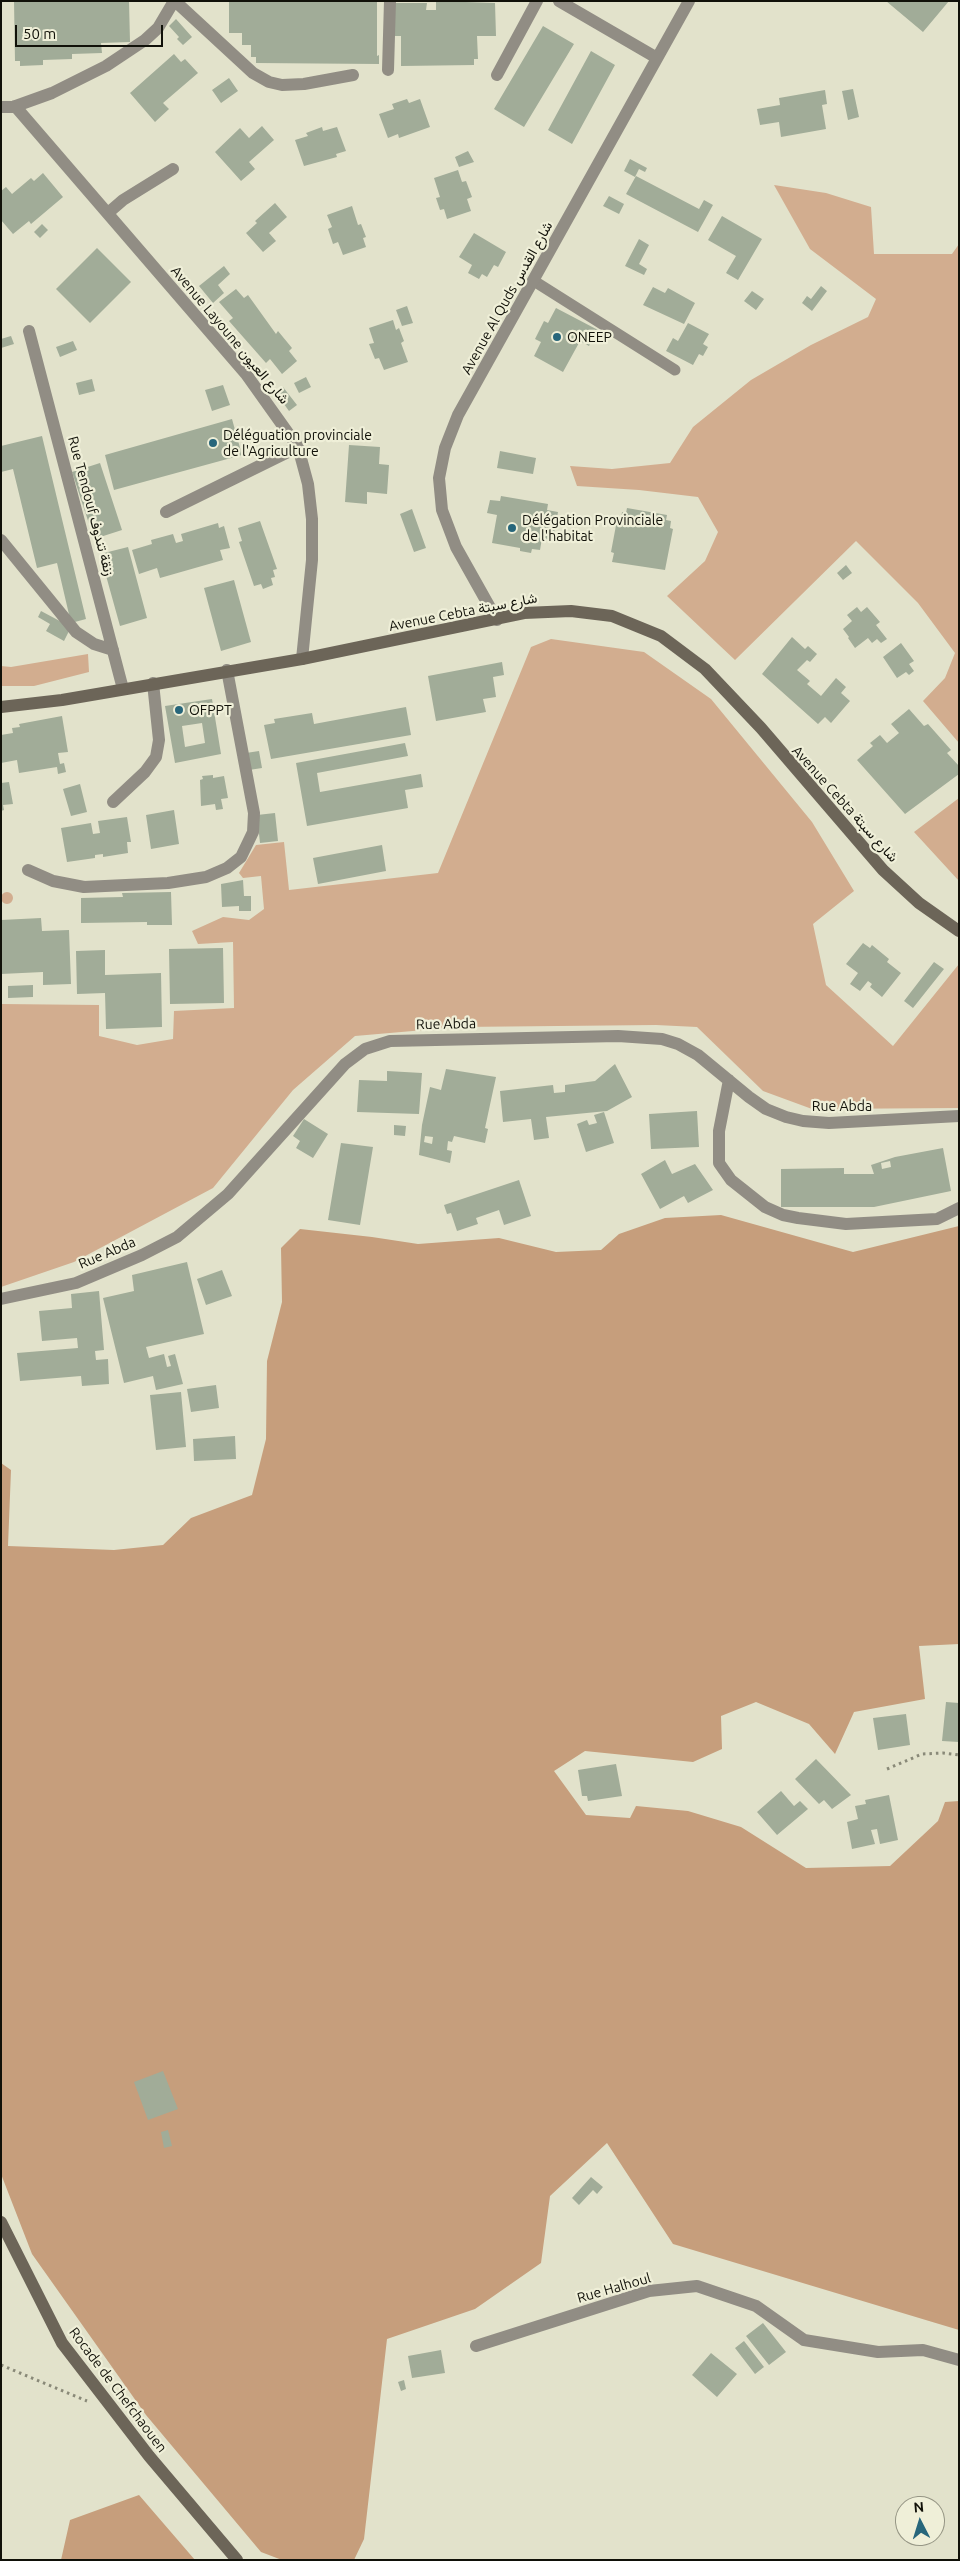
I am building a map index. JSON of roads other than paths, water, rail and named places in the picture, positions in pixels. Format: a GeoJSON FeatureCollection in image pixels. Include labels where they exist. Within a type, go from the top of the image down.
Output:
{"type":"FeatureCollection","features":[{"type":"Feature","properties":{"kind":"street"},"geometry":{"type":"LineString","coordinates":[[1,107],[15,106],[52,93],[84,78],[145,40],[158,28],[174,1],[253,73],[269,82],[282,85],[304,84],[353,75]]}},
{"type":"Feature","properties":{"kind":"street"},"geometry":{"type":"LineString","coordinates":[[388,70],[390,1]]}},
{"type":"Feature","properties":{"kind":"street"},"geometry":{"type":"LineString","coordinates":[[497,75],[537,1]]}},
{"type":"Feature","properties":{"kind":"street"},"geometry":{"type":"LineString","coordinates":[[559,1],[657,58]]}},
{"type":"Feature","properties":{"kind":"street","name":"Avenue Al Quds شارع القدس"},"geometry":{"type":"LineString","coordinates":[[497,620],[467,567],[448,526],[439,491],[440,471],[445,448],[458,415],[689,1]]}},
{"type":"Feature","properties":{"kind":"street","name":"Avenue Layoune شارع العيون"},"geometry":{"type":"LineString","coordinates":[[15,106],[246,374],[298,447],[306,470],[312,519],[312,560],[302,659]]}},
{"type":"Feature","properties":{"kind":"street"},"geometry":{"type":"LineString","coordinates":[[108,213],[123,200],[172,170]]}},
{"type":"Feature","properties":{"kind":"street","name":"Rue Tendouf زنقة تندوف"},"geometry":{"type":"LineString","coordinates":[[29,331],[123,689]]}},
{"type":"Feature","properties":{"kind":"street"},"geometry":{"type":"LineString","coordinates":[[166,512],[298,447]]}},
{"type":"Feature","properties":{"kind":"street"},"geometry":{"type":"LineString","coordinates":[[1,540],[76,632],[94,644],[113,650]]}},
{"type":"Feature","properties":{"kind":"street","name":"Avenue Cebta شارع سبتة"},"geometry":{"type":"LineString","coordinates":[[1,707],[302,659],[524,613],[583,612],[612,616],[662,636],[706,669],[761,728],[884,870],[919,902],[959,930]]}},
{"type":"Feature","properties":{"kind":"street"},"geometry":{"type":"LineString","coordinates":[[28,870],[63,884],[92,887],[191,881],[217,872],[235,863],[250,841],[254,813],[227,670]]}},
{"type":"Feature","properties":{"kind":"street"},"geometry":{"type":"LineString","coordinates":[[113,802],[145,772],[156,757],[159,740],[153,684]]}},
{"type":"Feature","properties":{"kind":"street","name":"Rue Abda"},"geometry":{"type":"LineString","coordinates":[[1,1298],[76,1283],[177,1237],[228,1194],[334,1073],[355,1056],[374,1045],[409,1039],[642,1036],[678,1044],[698,1055],[766,1109],[804,1121],[859,1122],[959,1116]]}},
{"type":"Feature","properties":{"kind":"street"},"geometry":{"type":"LineString","coordinates":[[729,1080],[719,1130],[719,1163],[737,1186],[766,1207],[783,1215],[846,1224],[937,1219],[959,1208]]}},
{"type":"Feature","properties":{"kind":"street","name":"Rocade de Chefchaouen"},"geometry":{"type":"LineString","coordinates":[[1,2222],[62,2343],[149,2456],[237,2560]]}},
{"type":"Feature","properties":{"kind":"street","name":"Rue Halhoul"},"geometry":{"type":"LineString","coordinates":[[476,2346],[649,2291],[697,2286],[756,2306],[804,2340],[878,2352],[923,2350],[959,2360]]}},
{"type":"Feature","properties":{"kind":"lane"},"geometry":{"type":"LineString","coordinates":[[534,281],[675,370]]}},
{"type":"Feature","properties":{"kind":"place","name":"ONEEP"},"geometry":{"type":"Point","coordinates":[557,337]}},
{"type":"Feature","properties":{"kind":"place","name":"Déléguation provinciale de l'Agriculture"},"geometry":{"type":"Point","coordinates":[213,443]}},
{"type":"Feature","properties":{"kind":"place","name":"Délégation Provinciale de l'habitat"},"geometry":{"type":"Point","coordinates":[512,528]}},
{"type":"Feature","properties":{"kind":"place","name":"OFPPT"},"geometry":{"type":"Point","coordinates":[179,710]}}]}
